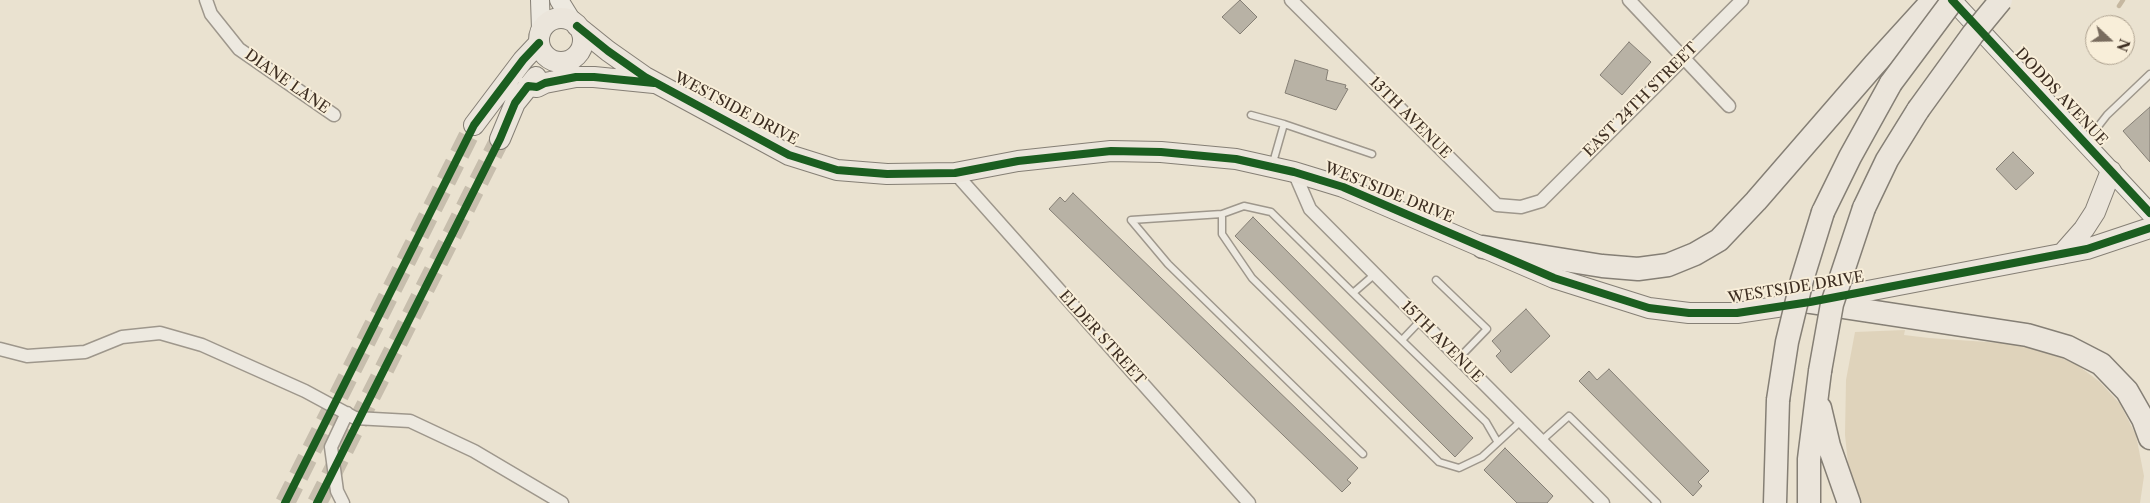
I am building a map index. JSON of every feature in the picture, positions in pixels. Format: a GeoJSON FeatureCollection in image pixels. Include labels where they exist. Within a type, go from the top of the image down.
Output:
{"type":"FeatureCollection","features":[{"type":"Feature","properties":{"kind":"highway"},"geometry":{"type":"LineString","coordinates":[[1483,247],[1602,266],[1638,268],[1668,265],[1695,254],[1719,240],[1756,201],[1933,0]]}},
{"type":"Feature","properties":{"kind":"highway"},"geometry":{"type":"LineString","coordinates":[[1775,503],[1778,400],[1787,342],[1802,280],[1823,212],[1854,148],[1891,83],[1952,0]]}},
{"type":"Feature","properties":{"kind":"highway"},"geometry":{"type":"LineString","coordinates":[[1808,503],[1809,459],[1818,382],[1832,304],[1864,208],[1888,160],[1918,110],[1972,34],[2001,0]]}},
{"type":"Feature","properties":{"kind":"highway"},"geometry":{"type":"LineString","coordinates":[[1810,302],[2027,335],[2068,347],[2100,364],[2126,391],[2143,419],[2150,438]]}},
{"type":"Feature","properties":{"kind":"highway"},"geometry":{"type":"LineString","coordinates":[[1818,382],[1829,446],[1849,503]]}},
{"type":"Feature","properties":{"kind":"main road"},"geometry":{"type":"LineString","coordinates":[[474,125],[540,37],[545,24],[558,18],[575,23],[581,32],[581,47],[565,60],[538,74],[516,103],[500,139]]}},
{"type":"Feature","properties":{"kind":"main road","name":"WESTSIDE DRIVE"},"geometry":{"type":"LineString","coordinates":[[575,23],[608,51],[652,80],[790,155],[836,170],[887,174],[955,174],[1018,161],[1111,151],[1198,154],[1236,159],[1294,172],[1343,187],[1554,278],[1649,308],[1689,313],[1737,313],[1810,302],[2087,249],[2150,228]]}},
{"type":"Feature","properties":{"kind":"main road"},"geometry":{"type":"LineString","coordinates":[[540,37],[546,56],[565,60]]}},
{"type":"Feature","properties":{"kind":"main road","name":"WESTSIDE DRIVE"},"geometry":{"type":"LineString","coordinates":[[565,60],[652,80]]}},
{"type":"Feature","properties":{"kind":"main road"},"geometry":{"type":"LineString","coordinates":[[528,86],[537,87],[545,83],[576,77],[652,80]]}},
{"type":"Feature","properties":{"kind":"main road"},"geometry":{"type":"LineString","coordinates":[[2062,254],[2088,223],[2111,171]]}},
{"type":"Feature","properties":{"kind":"street","name":"DIANE LANE"},"geometry":{"type":"LineString","coordinates":[[206,0],[210,14],[239,49],[334,115]]}},
{"type":"Feature","properties":{"kind":"street"},"geometry":{"type":"LineString","coordinates":[[540,0],[540,37]]}},
{"type":"Feature","properties":{"kind":"street"},"geometry":{"type":"LineString","coordinates":[[559,0],[575,23]]}},
{"type":"Feature","properties":{"kind":"street","name":"13TH AVENUE"},"geometry":{"type":"LineString","coordinates":[[1290,0],[1497,205],[1521,207],[1541,201]]}},
{"type":"Feature","properties":{"kind":"street"},"geometry":{"type":"LineString","coordinates":[[1629,0],[1729,106]]}},
{"type":"Feature","properties":{"kind":"street","name":"EAST 24TH STREET"},"geometry":{"type":"LineString","coordinates":[[1541,201],[1742,0]]}},
{"type":"Feature","properties":{"kind":"street","name":"DODDS AVENUE"},"geometry":{"type":"LineString","coordinates":[[1952,0],[2150,213]]}},
{"type":"Feature","properties":{"kind":"street","name":"15TH AVENUE"},"geometry":{"type":"LineString","coordinates":[[1294,172],[1310,209],[1603,503]]}},
{"type":"Feature","properties":{"kind":"street","name":"ELDER STREET"},"geometry":{"type":"LineString","coordinates":[[955,174],[1249,503]]}},
{"type":"Feature","properties":{"kind":"street"},"geometry":{"type":"LineString","coordinates":[[0,349],[27,356],[85,352],[122,337],[160,333],[202,345],[304,391],[355,418],[410,421],[474,451],[562,503]]}},
{"type":"Feature","properties":{"kind":"street"},"geometry":{"type":"LineString","coordinates":[[343,503],[338,491],[331,448],[347,413]]}},
{"type":"Feature","properties":{"kind":"lane"},"geometry":{"type":"LineString","coordinates":[[2085,143],[2107,115],[2150,74]]}},
{"type":"Feature","properties":{"kind":"lane"},"geometry":{"type":"LineString","coordinates":[[1251,115],[1284,124],[1372,154]]}},
{"type":"Feature","properties":{"kind":"lane"},"geometry":{"type":"LineString","coordinates":[[1272,167],[1284,124]]}},
{"type":"Feature","properties":{"kind":"lane"},"geometry":{"type":"LineString","coordinates":[[1363,454],[1168,264],[1131,220],[1222,214],[1244,206],[1271,212],[1486,422],[1497,441]]}},
{"type":"Feature","properties":{"kind":"lane"},"geometry":{"type":"LineString","coordinates":[[1222,214],[1222,234],[1252,278],[1439,462],[1459,468],[1482,457],[1497,441],[1521,421]]}},
{"type":"Feature","properties":{"kind":"lane"},"geometry":{"type":"LineString","coordinates":[[1353,293],[1375,274]]}},
{"type":"Feature","properties":{"kind":"lane"},"geometry":{"type":"LineString","coordinates":[[1436,280],[1487,329],[1459,358]]}},
{"type":"Feature","properties":{"kind":"lane"},"geometry":{"type":"LineString","coordinates":[[1402,340],[1421,320]]}},
{"type":"Feature","properties":{"kind":"lane"},"geometry":{"type":"LineString","coordinates":[[1541,441],[1569,416],[1657,503]]}},
{"type":"Feature","properties":{"kind":"shaded area"},"geometry":{"type":"Polygon","coordinates":[[[1905,330],[1904,335],[2016,344],[2048,353],[2076,364],[2100,382],[2120,404],[2136,435],[2144,476],[2140,503],[1860,503],[1849,473],[1845,435],[1846,380],[1855,332],[1905,330]]]}},
{"type":"Feature","properties":{"kind":"building"},"geometry":{"type":"Polygon","coordinates":[[[1240,0],[1257,17],[1240,34],[1222,17],[1240,0]]]}},
{"type":"Feature","properties":{"kind":"building"},"geometry":{"type":"Polygon","coordinates":[[[1629,42],[1651,62],[1622,95],[1600,75],[1629,42]]]}},
{"type":"Feature","properties":{"kind":"building"},"geometry":{"type":"Polygon","coordinates":[[[1295,60],[1328,70],[1326,80],[1346,85],[1345,88],[1348,89],[1336,110],[1285,93],[1295,60]]]}},
{"type":"Feature","properties":{"kind":"building"},"geometry":{"type":"Polygon","coordinates":[[[2150,107],[2150,162],[2123,131],[2150,107]]]}},
{"type":"Feature","properties":{"kind":"building"},"geometry":{"type":"Polygon","coordinates":[[[2013,152],[2034,173],[2016,190],[1996,169],[2013,152]]]}},
{"type":"Feature","properties":{"kind":"building"},"geometry":{"type":"Polygon","coordinates":[[[1073,193],[1358,468],[1347,480],[1351,483],[1342,492],[1049,209],[1060,197],[1065,202],[1073,193]]]}},
{"type":"Feature","properties":{"kind":"building"},"geometry":{"type":"Polygon","coordinates":[[[1253,217],[1473,438],[1455,457],[1235,236],[1253,217]]]}},
{"type":"Feature","properties":{"kind":"building"},"geometry":{"type":"Polygon","coordinates":[[[1526,309],[1550,336],[1511,373],[1496,356],[1501,351],[1492,341],[1526,309]]]}},
{"type":"Feature","properties":{"kind":"building"},"geometry":{"type":"Polygon","coordinates":[[[1609,369],[1709,471],[1698,482],[1702,486],[1693,496],[1579,381],[1589,371],[1597,380],[1609,369]]]}},
{"type":"Feature","properties":{"kind":"building"},"geometry":{"type":"Polygon","coordinates":[[[1505,448],[1553,496],[1547,503],[1517,503],[1484,470],[1505,448]]]}},
{"type":"Feature","properties":{"kind":"waterway"},"geometry":{"type":"LineString","coordinates":[[2119,6],[2123,0]]}},
{"type":"Feature","properties":{"kind":"tunnel"},"geometry":{"type":"LineString","coordinates":[[285,503],[474,125]]}},
{"type":"Feature","properties":{"kind":"tunnel"},"geometry":{"type":"LineString","coordinates":[[317,503],[500,139]]}},
{"type":"Feature","properties":{"kind":"cycle path"},"geometry":{"type":"LineString","coordinates":[[1952,0],[2150,213]]}},
{"type":"Feature","properties":{"kind":"cycle path"},"geometry":{"type":"LineString","coordinates":[[577,26],[645,77],[789,155],[837,170],[887,174],[955,173],[1018,161],[1111,151],[1161,152],[1236,159],[1294,172],[1343,187],[1554,278],[1649,308],[1689,313],[1737,313],[1810,302],[2087,249],[2150,228]]}},
{"type":"Feature","properties":{"kind":"cycle path"},"geometry":{"type":"LineString","coordinates":[[285,503],[474,125],[523,60],[539,43]]}},
{"type":"Feature","properties":{"kind":"cycle path"},"geometry":{"type":"LineString","coordinates":[[317,503],[500,139],[515,103],[528,86],[537,87],[545,83],[576,77],[654,83]]}}]}
